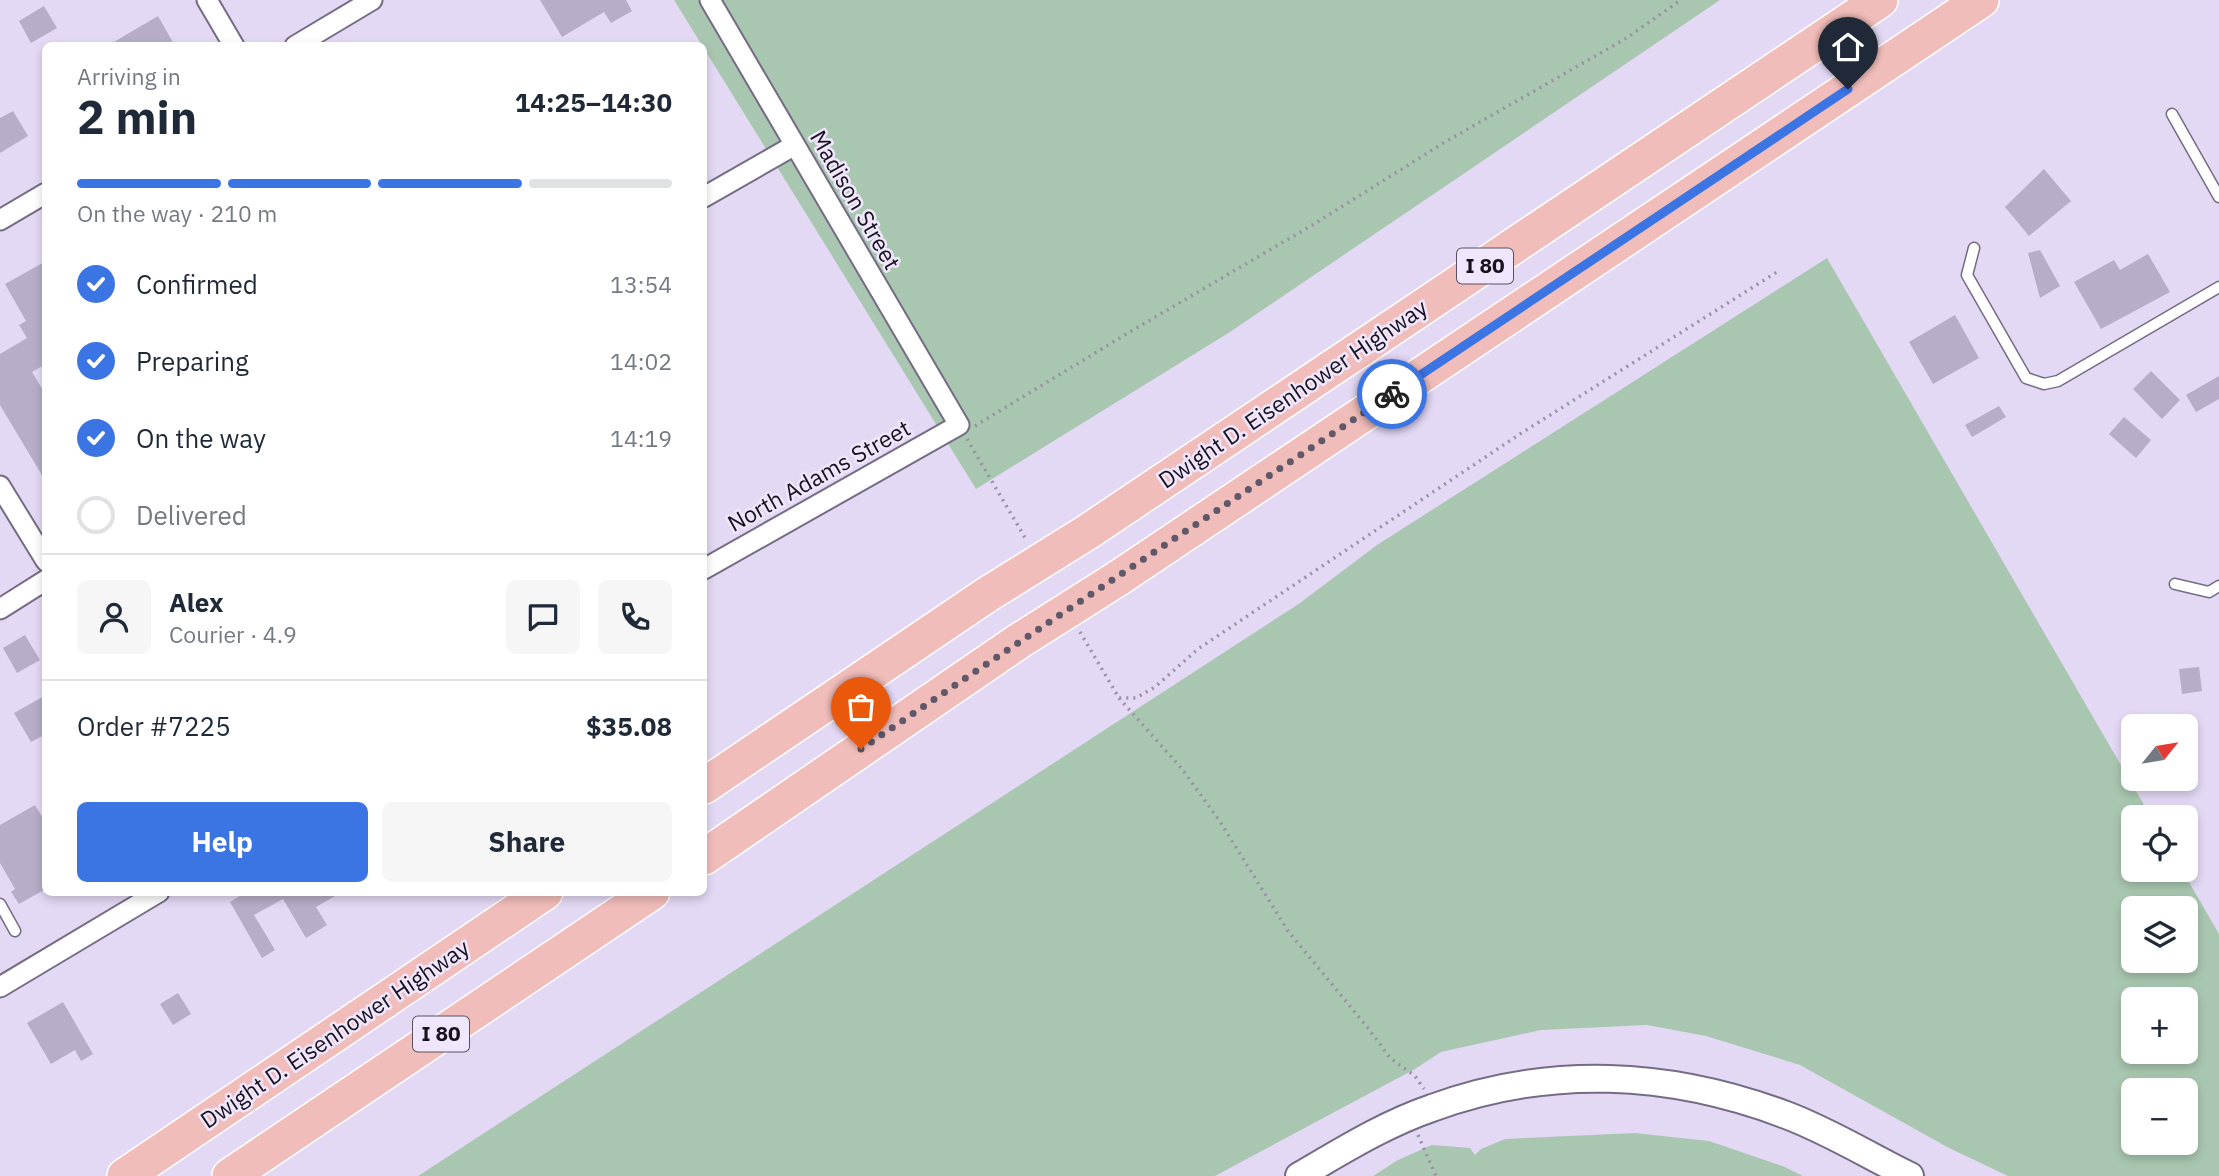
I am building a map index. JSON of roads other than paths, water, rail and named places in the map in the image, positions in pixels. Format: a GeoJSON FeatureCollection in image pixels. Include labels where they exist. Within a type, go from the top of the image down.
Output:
{"type":"FeatureCollection","features":[{"type":"Feature","properties":{"kind":"highway","name":"Dwight D. Eisenhower Highway"},"geometry":{"type":"LineString","coordinates":[[707,784],[1880,0]]}},
{"type":"Feature","properties":{"kind":"highway","name":"I 80"},"geometry":{"type":"LineString","coordinates":[[707,856],[1019,641],[1117,579],[1981,0]]}},
{"type":"Feature","properties":{"kind":"highway","name":"Dwight D. Eisenhower Highway"},"geometry":{"type":"LineString","coordinates":[[125,1176],[539,896]]}},
{"type":"Feature","properties":{"kind":"highway","name":"I 80"},"geometry":{"type":"LineString","coordinates":[[230,1176],[646,896]]}},
{"type":"Feature","properties":{"kind":"main road"},"geometry":{"type":"LineString","coordinates":[[1299,1176],[1387,1127],[1436,1106],[1478,1092],[1519,1083],[1570,1078],[1624,1079],[1680,1086],[1732,1097],[1788,1115],[1910,1176]]}},
{"type":"Feature","properties":{"kind":"street"},"geometry":{"type":"LineString","coordinates":[[207,0],[232,42]]}},
{"type":"Feature","properties":{"kind":"street"},"geometry":{"type":"LineString","coordinates":[[302,42],[372,0]]}},
{"type":"Feature","properties":{"kind":"street","name":"Madison Street"},"geometry":{"type":"LineString","coordinates":[[710,0],[959,425]]}},
{"type":"Feature","properties":{"kind":"street"},"geometry":{"type":"LineString","coordinates":[[707,195],[794,145]]}},
{"type":"Feature","properties":{"kind":"street"},"geometry":{"type":"LineString","coordinates":[[0,220],[42,195]]}},
{"type":"Feature","properties":{"kind":"street","name":"North Adams Street"},"geometry":{"type":"LineString","coordinates":[[707,567],[959,425]]}},
{"type":"Feature","properties":{"kind":"street"},"geometry":{"type":"LineString","coordinates":[[2,493],[42,555]]}},
{"type":"Feature","properties":{"kind":"street"},"geometry":{"type":"LineString","coordinates":[[0,609],[42,583]]}},
{"type":"Feature","properties":{"kind":"street"},"geometry":{"type":"LineString","coordinates":[[0,988],[152,896]]}},
{"type":"Feature","properties":{"kind":"lane"},"geometry":{"type":"LineString","coordinates":[[2172,114],[2219,197]]}},
{"type":"Feature","properties":{"kind":"lane"},"geometry":{"type":"LineString","coordinates":[[1975,248],[1967,275],[2026,378],[2043,384],[2058,381],[2217,292]]}},
{"type":"Feature","properties":{"kind":"lane"},"geometry":{"type":"LineString","coordinates":[[2175,584],[2209,592],[2219,586]]}},
{"type":"Feature","properties":{"kind":"lane"},"geometry":{"type":"LineString","coordinates":[[0,904],[15,931]]}}]}
